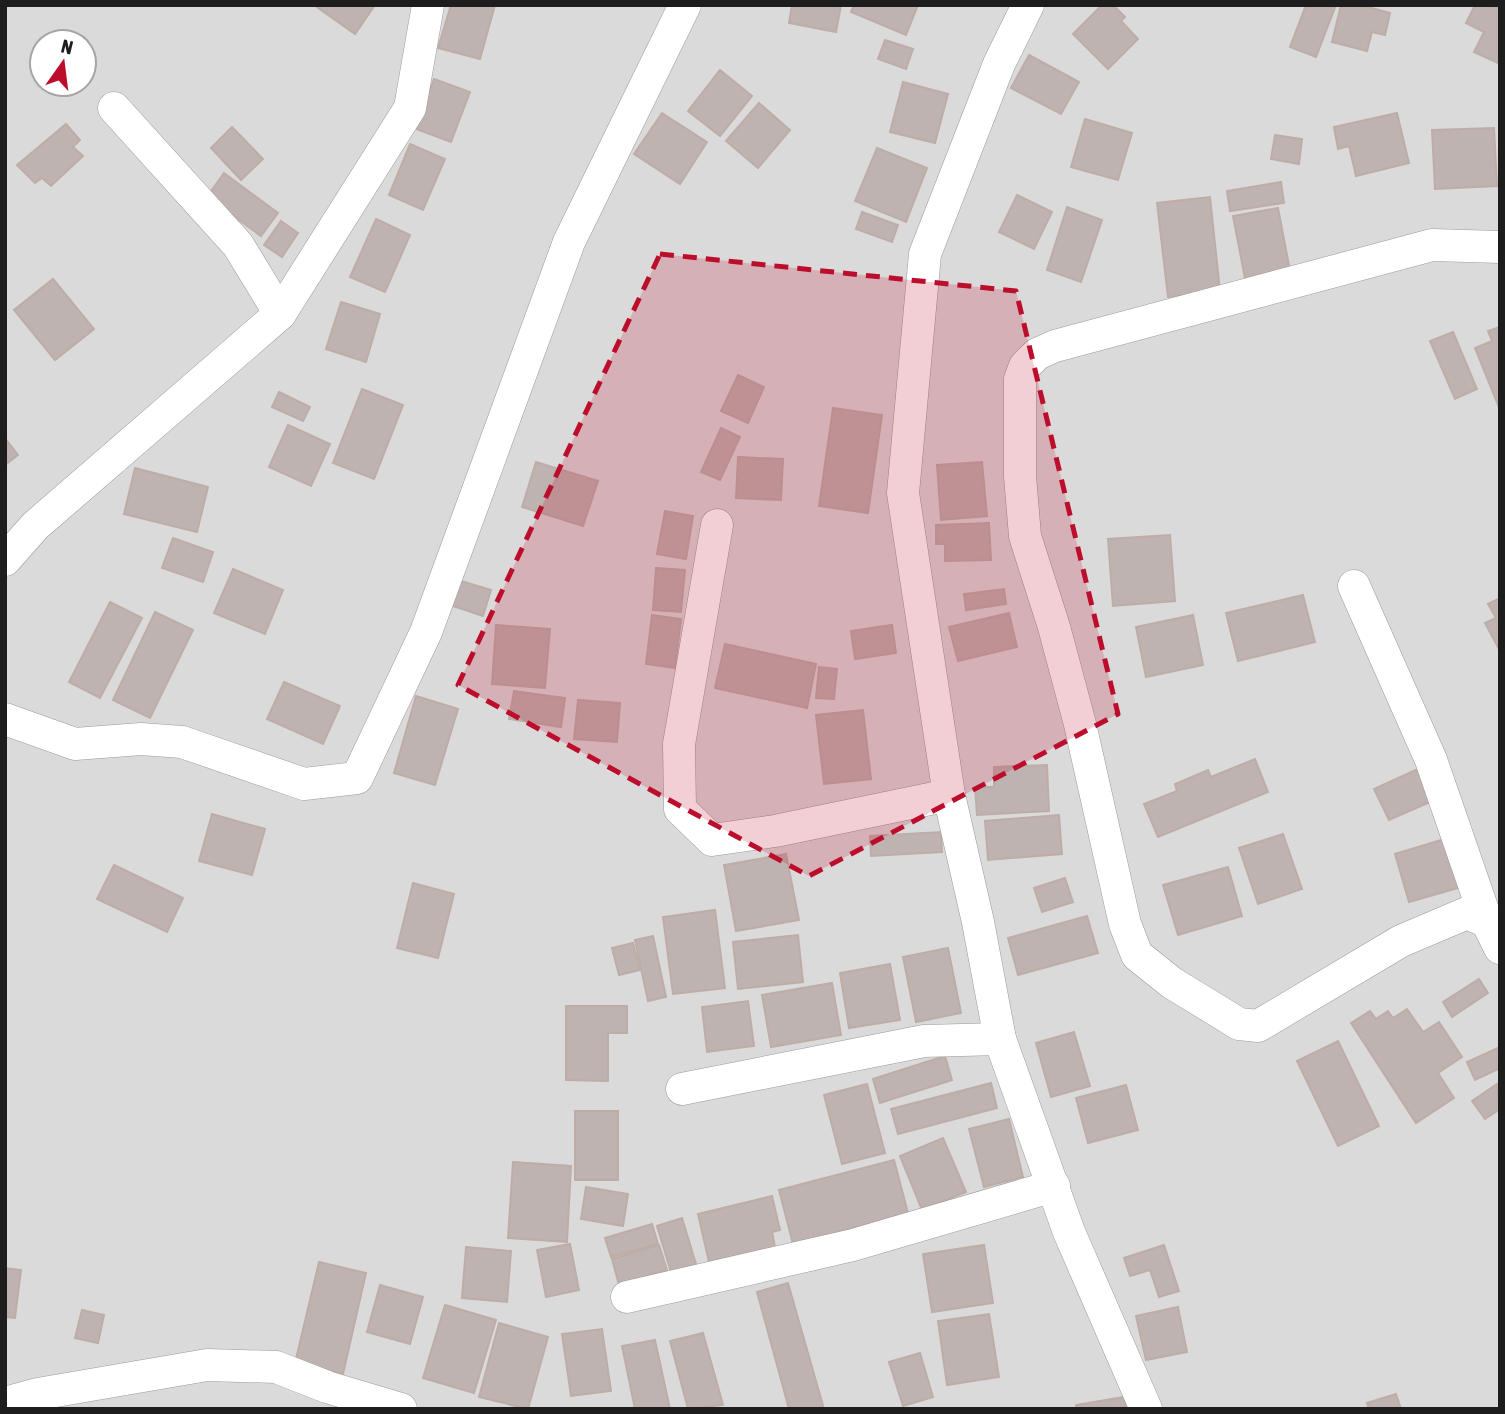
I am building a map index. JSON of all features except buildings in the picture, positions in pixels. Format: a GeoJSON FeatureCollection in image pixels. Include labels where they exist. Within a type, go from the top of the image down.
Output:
{"type":"FeatureCollection","features":[{"type":"Feature","properties":{"kind":"street"},"geometry":{"type":"LineString","coordinates":[[5,560],[34,526],[280,314],[410,108],[428,5]]}},
{"type":"Feature","properties":{"kind":"street"},"geometry":{"type":"LineString","coordinates":[[5,719],[75,744],[141,739],[182,742],[304,784],[357,778],[426,632],[569,242],[685,5]]}},
{"type":"Feature","properties":{"kind":"street"},"geometry":{"type":"LineString","coordinates":[[1028,5],[999,64],[925,254],[903,493],[949,795],[978,922],[1000,1039],[1074,1244],[1146,1409]]}},
{"type":"Feature","properties":{"kind":"street"},"geometry":{"type":"LineString","coordinates":[[114,108],[238,245],[280,314]]}},
{"type":"Feature","properties":{"kind":"street"},"geometry":{"type":"LineString","coordinates":[[1493,935],[1467,913],[1401,941],[1258,1026],[1239,1024],[1218,1013],[1137,956],[1125,924],[1055,627],[1025,536],[1019,403],[1020,379],[1025,366],[1037,354],[1055,345],[1432,246],[1500,247]]}},
{"type":"Feature","properties":{"kind":"street"},"geometry":{"type":"LineString","coordinates":[[717,525],[679,744],[680,809],[712,840],[775,831],[949,795]]}},
{"type":"Feature","properties":{"kind":"street"},"geometry":{"type":"LineString","coordinates":[[1354,586],[1431,760],[1493,935]]}},
{"type":"Feature","properties":{"kind":"street"},"geometry":{"type":"LineString","coordinates":[[682,1089],[924,1041],[1000,1039]]}},
{"type":"Feature","properties":{"kind":"street"},"geometry":{"type":"LineString","coordinates":[[627,1297],[853,1245],[1054,1186]]}},
{"type":"Feature","properties":{"kind":"street"},"geometry":{"type":"LineString","coordinates":[[5,1403],[38,1394],[207,1365],[276,1367],[327,1387],[401,1409]]}},
{"type":"Feature","properties":{"kind":"highlighted area"},"geometry":{"type":"Polygon","coordinates":[[[660,254],[1016,291],[1118,714],[809,876],[458,685],[660,254]]]}},
{"type":"Feature","properties":{"kind":"shaded area"},"geometry":{"type":"Polygon","coordinates":[[[5,5],[1500,5],[1500,1409],[5,1409],[5,5]]]}}]}
